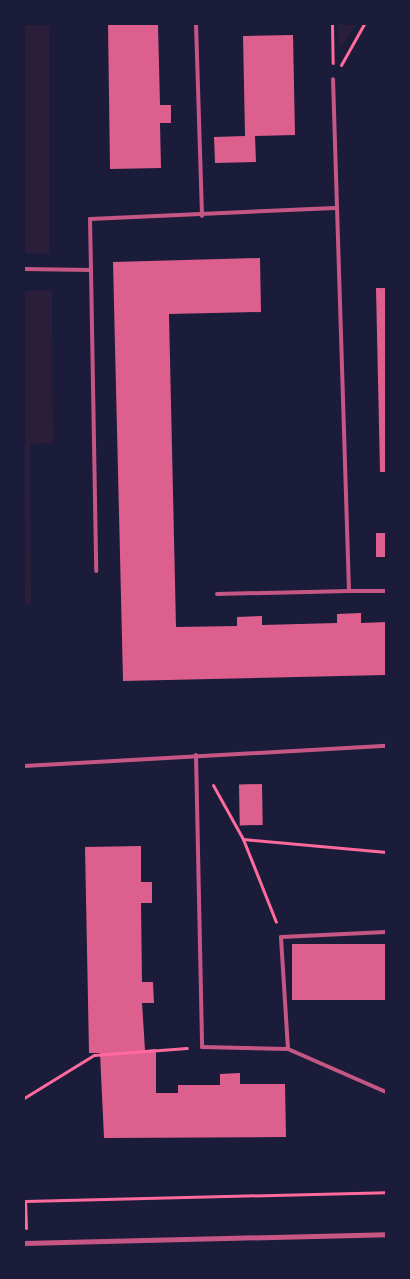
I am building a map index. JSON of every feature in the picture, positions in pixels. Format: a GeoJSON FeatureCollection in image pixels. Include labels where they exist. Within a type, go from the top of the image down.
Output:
{"type":"FeatureCollection","features":[{"type":"Feature","properties":{"kind":"street"},"geometry":{"type":"LineString","coordinates":[[25,1243],[386,1234]]}},
{"type":"Feature","properties":{"kind":"lane"},"geometry":{"type":"LineString","coordinates":[[196,24],[202,216]]}},
{"type":"Feature","properties":{"kind":"lane"},"geometry":{"type":"LineString","coordinates":[[333,79],[335,208],[348,592]]}},
{"type":"Feature","properties":{"kind":"lane"},"geometry":{"type":"LineString","coordinates":[[96,571],[90,220],[335,208]]}},
{"type":"Feature","properties":{"kind":"lane"},"geometry":{"type":"LineString","coordinates":[[24,269],[91,270]]}},
{"type":"Feature","properties":{"kind":"lane"},"geometry":{"type":"LineString","coordinates":[[217,594],[386,591]]}},
{"type":"Feature","properties":{"kind":"lane"},"geometry":{"type":"LineString","coordinates":[[24,766],[386,746]]}},
{"type":"Feature","properties":{"kind":"lane"},"geometry":{"type":"LineString","coordinates":[[196,755],[202,1047],[288,1049],[386,1092]]}},
{"type":"Feature","properties":{"kind":"lane"},"geometry":{"type":"LineString","coordinates":[[288,1049],[282,937],[386,932]]}},
{"type":"Feature","properties":{"kind":"path"},"geometry":{"type":"LineString","coordinates":[[332,24],[333,79]]}},
{"type":"Feature","properties":{"kind":"path"},"geometry":{"type":"LineString","coordinates":[[333,79],[364,24]]}},
{"type":"Feature","properties":{"kind":"path"},"geometry":{"type":"LineString","coordinates":[[196,755],[243,838],[282,937]]}},
{"type":"Feature","properties":{"kind":"path"},"geometry":{"type":"LineString","coordinates":[[243,838],[386,852]]}},
{"type":"Feature","properties":{"kind":"path"},"geometry":{"type":"LineString","coordinates":[[24,1098],[94,1055],[202,1047]]}},
{"type":"Feature","properties":{"kind":"path"},"geometry":{"type":"LineString","coordinates":[[25,1243],[26,1201],[386,1192]]}},
{"type":"Feature","properties":{"kind":"shaded area"},"geometry":{"type":"Polygon","coordinates":[[[24,24],[49,24],[49,253],[24,253],[24,24]]]}},
{"type":"Feature","properties":{"kind":"shaded area"},"geometry":{"type":"Polygon","coordinates":[[[338,24],[355,24],[339,52],[338,24]]]}},
{"type":"Feature","properties":{"kind":"shaded area"},"geometry":{"type":"Polygon","coordinates":[[[52,290],[53,443],[30,444],[31,604],[24,604],[24,291],[52,290]]]}},
{"type":"Feature","properties":{"kind":"building"},"geometry":{"type":"Polygon","coordinates":[[[108,24],[158,24],[160,105],[171,105],[171,123],[160,123],[161,168],[110,169],[108,24]]]}},
{"type":"Feature","properties":{"kind":"building"},"geometry":{"type":"Polygon","coordinates":[[[293,35],[295,135],[255,136],[256,162],[215,163],[214,137],[245,136],[243,36],[293,35]]]}},
{"type":"Feature","properties":{"kind":"building"},"geometry":{"type":"Polygon","coordinates":[[[260,258],[261,312],[169,314],[176,627],[237,626],[237,617],[262,616],[262,625],[337,623],[337,614],[361,613],[361,623],[386,622],[386,675],[123,681],[113,262],[260,258]]]}},
{"type":"Feature","properties":{"kind":"building"},"geometry":{"type":"Polygon","coordinates":[[[376,288],[386,288],[386,472],[380,472],[376,288]]]}},
{"type":"Feature","properties":{"kind":"building"},"geometry":{"type":"Polygon","coordinates":[[[376,533],[386,533],[386,557],[376,557],[376,533]]]}},
{"type":"Feature","properties":{"kind":"building"},"geometry":{"type":"Polygon","coordinates":[[[239,784],[262,784],[263,825],[240,825],[239,784]]]}},
{"type":"Feature","properties":{"kind":"building"},"geometry":{"type":"Polygon","coordinates":[[[141,846],[141,882],[152,882],[152,903],[141,903],[142,982],[153,982],[154,1003],[142,1003],[145,1050],[156,1049],[156,1093],[178,1093],[178,1085],[220,1085],[220,1074],[240,1073],[240,1084],[285,1084],[286,1137],[104,1138],[100,1053],[89,1053],[85,847],[141,846]]]}},
{"type":"Feature","properties":{"kind":"building"},"geometry":{"type":"Polygon","coordinates":[[[292,944],[386,944],[386,1000],[292,1000],[292,944]]]}}]}
